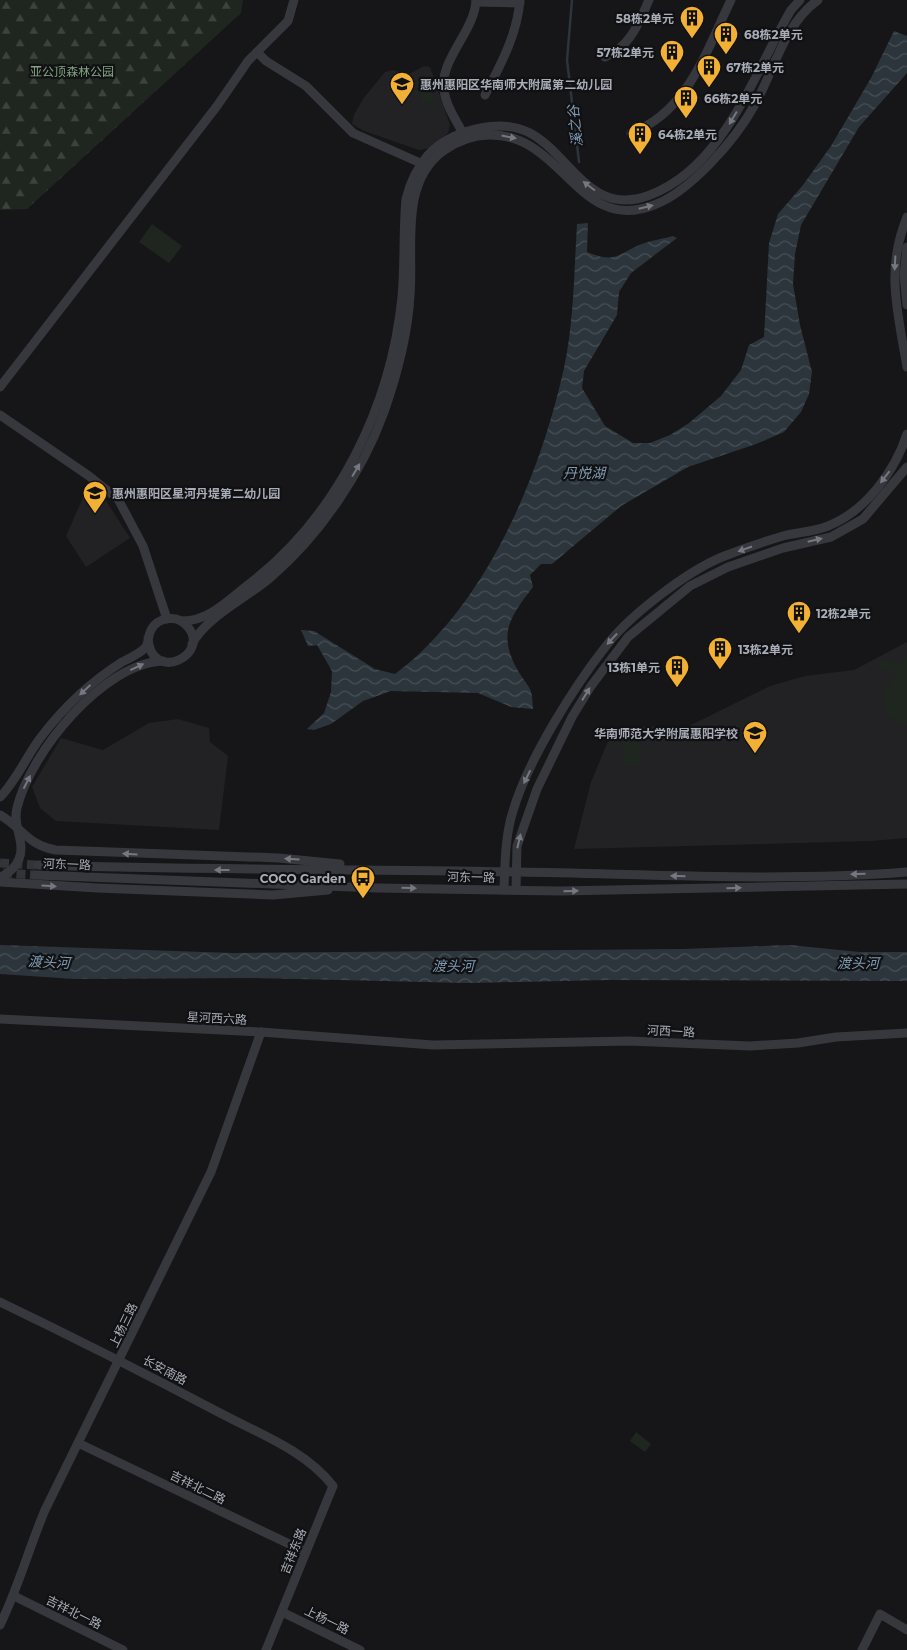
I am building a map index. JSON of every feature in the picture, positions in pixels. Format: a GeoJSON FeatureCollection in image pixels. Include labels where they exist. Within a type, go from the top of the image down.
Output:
{"type":"FeatureCollection","features":[{"type":"Feature","properties":{"kind":"street"},"geometry":{"type":"LineString","coordinates":[[0,387],[217,106],[248,60],[288,21],[294,0]]}},
{"type":"Feature","properties":{"kind":"street"},"geometry":{"type":"LineString","coordinates":[[605,57],[617,52],[629,41],[648,0]]}},
{"type":"Feature","properties":{"kind":"street"},"geometry":{"type":"LineString","coordinates":[[631,134],[648,127],[664,115],[693,80],[731,0]]}},
{"type":"Feature","properties":{"kind":"street"},"geometry":{"type":"LineString","coordinates":[[0,797],[41,736],[65,710],[106,673],[139,653],[146,646],[154,625],[167,618],[181,621],[202,619],[258,577],[295,542],[338,485],[374,413],[387,377],[402,296],[406,199],[410,185],[440,145],[489,127],[516,128],[541,141],[586,185],[603,196],[619,200],[648,196],[663,190],[679,178],[717,142],[744,100],[791,10],[800,0]]}},
{"type":"Feature","properties":{"kind":"street"},"geometry":{"type":"LineString","coordinates":[[465,136],[507,136],[526,142],[543,154],[594,201],[610,208],[635,210],[658,204],[689,182],[725,148],[754,106],[794,24],[818,0]]}},
{"type":"Feature","properties":{"kind":"street"},"geometry":{"type":"LineString","coordinates":[[465,136],[447,102],[443,89],[445,74],[471,23],[476,1],[520,1],[517,26],[509,48],[485,95]]}},
{"type":"Feature","properties":{"kind":"street"},"geometry":{"type":"LineString","coordinates":[[257,52],[266,61],[306,86],[352,133],[426,165]]}},
{"type":"Feature","properties":{"kind":"street"},"geometry":{"type":"LineString","coordinates":[[1,878],[13,868],[20,854],[20,838],[16,829],[15,817],[25,785],[42,755],[69,720],[87,701],[118,677],[139,665],[177,662],[184,658],[204,627],[271,577],[300,547],[345,489],[361,462],[383,414],[402,345],[410,295],[410,241],[414,198],[426,165]]}},
{"type":"Feature","properties":{"kind":"street"},"geometry":{"type":"LineString","coordinates":[[907,217],[898,239],[894,260],[898,313],[907,367]]}},
{"type":"Feature","properties":{"kind":"street"},"geometry":{"type":"LineString","coordinates":[[907,247],[904,275],[907,305]]}},
{"type":"Feature","properties":{"kind":"street"},"geometry":{"type":"LineString","coordinates":[[0,415],[89,476],[118,499],[143,546],[167,618]]}},
{"type":"Feature","properties":{"kind":"street"},"geometry":{"type":"LineString","coordinates":[[504,890],[507,836],[519,792],[555,724],[606,646],[624,626],[673,586],[713,562],[784,536],[828,527],[851,514],[866,500],[900,457],[907,434]]}},
{"type":"Feature","properties":{"kind":"street"},"geometry":{"type":"LineString","coordinates":[[516,890],[517,846],[524,819],[556,747],[591,686],[628,636],[690,586],[728,567],[765,554],[831,537],[863,519],[907,467]]}},
{"type":"Feature","properties":{"kind":"street"},"geometry":{"type":"LineString","coordinates":[[181,621],[191,632],[192,644]]}},
{"type":"Feature","properties":{"kind":"street"},"geometry":{"type":"LineString","coordinates":[[148,638],[152,652],[163,662]]}},
{"type":"Feature","properties":{"kind":"street"},"geometry":{"type":"LineString","coordinates":[[0,815],[32,843],[56,850],[279,858],[376,869]]}},
{"type":"Feature","properties":{"kind":"street","name":"河东一路"},"geometry":{"type":"LineString","coordinates":[[38,866],[200,870],[376,869],[505,871],[720,877],[907,872]]}},
{"type":"Feature","properties":{"kind":"street","name":"河东一路"},"geometry":{"type":"LineString","coordinates":[[35,875],[360,888],[504,890],[907,884]]}},
{"type":"Feature","properties":{"kind":"street"},"geometry":{"type":"LineString","coordinates":[[1,878],[97,888],[273,895],[360,888]]}},
{"type":"Feature","properties":{"kind":"street","name":"星河西六路"},"geometry":{"type":"LineString","coordinates":[[0,1019],[261,1032],[433,1045]]}},
{"type":"Feature","properties":{"kind":"street","name":"上杨三路"},"geometry":{"type":"LineString","coordinates":[[0,1625],[14,1596],[34,1536],[211,1172],[261,1032]]}},
{"type":"Feature","properties":{"kind":"street","name":"河西一路"},"geometry":{"type":"LineString","coordinates":[[433,1045],[629,1041],[750,1046],[798,1043],[836,1037],[907,1033]]}},
{"type":"Feature","properties":{"kind":"street","name":"长安南路"},"geometry":{"type":"LineString","coordinates":[[0,1302],[119,1360],[296,1453],[314,1468]]}},
{"type":"Feature","properties":{"kind":"street","name":"吉祥北二路"},"geometry":{"type":"LineString","coordinates":[[78,1443],[306,1552]]}},
{"type":"Feature","properties":{"kind":"street","name":"吉祥东路"},"geometry":{"type":"LineString","coordinates":[[266,1650],[333,1486],[324,1475],[314,1468]]}},
{"type":"Feature","properties":{"kind":"street","name":"吉祥北一路"},"geometry":{"type":"LineString","coordinates":[[14,1596],[123,1650]]}},
{"type":"Feature","properties":{"kind":"street","name":"上杨一路"},"geometry":{"type":"LineString","coordinates":[[282,1612],[360,1650]]}},
{"type":"Feature","properties":{"kind":"street"},"geometry":{"type":"LineString","coordinates":[[862,1650],[880,1614],[907,1630]]}},
{"type":"Feature","properties":{"kind":"shaded area","name":"惠州惠阳区华南师大附属第二幼儿园"},"geometry":{"type":"Polygon","coordinates":[[[424,66],[430,67],[450,125],[448,133],[442,139],[430,148],[419,150],[364,131],[352,124],[354,115],[363,99],[385,72],[393,70],[409,74],[424,66]]]}},
{"type":"Feature","properties":{"kind":"shaded area","name":"惠州惠阳区星河丹堤第二幼儿园"},"geometry":{"type":"Polygon","coordinates":[[[89,484],[101,493],[130,538],[86,567],[66,536],[89,484]]]}},
{"type":"Feature","properties":{"kind":"shaded area","name":"华南师范大学附属惠阳学校"},"geometry":{"type":"Polygon","coordinates":[[[907,642],[907,838],[871,841],[574,849],[591,782],[614,727],[689,726],[770,686],[805,676],[854,670],[907,642]]]}},
{"type":"Feature","properties":{"kind":"shaded area"},"geometry":{"type":"Polygon","coordinates":[[[178,719],[209,728],[210,742],[228,756],[219,830],[56,821],[40,808],[32,787],[61,738],[103,750],[149,723],[178,719]]]}},
{"type":"Feature","properties":{"kind":"green space","name":"亚公顶森林公园"},"geometry":{"type":"Polygon","coordinates":[[[0,0],[243,0],[241,13],[27,209],[0,210],[0,0]]]}},
{"type":"Feature","properties":{"kind":"green space"},"geometry":{"type":"Polygon","coordinates":[[[427,77],[434,101],[422,104],[415,80],[427,77]]]}},
{"type":"Feature","properties":{"kind":"green space"},"geometry":{"type":"Polygon","coordinates":[[[152,224],[182,246],[169,263],[139,242],[152,224]]]}},
{"type":"Feature","properties":{"kind":"green space"},"geometry":{"type":"Polygon","coordinates":[[[907,651],[907,726],[890,718],[885,706],[884,695],[886,690],[898,675],[878,669],[881,659],[903,665],[907,651]]]}},
{"type":"Feature","properties":{"kind":"green space"},"geometry":{"type":"Polygon","coordinates":[[[623,733],[641,733],[640,765],[623,765],[623,733]]]}},
{"type":"Feature","properties":{"kind":"green space"},"geometry":{"type":"Polygon","coordinates":[[[636,1432],[651,1444],[645,1452],[630,1441],[636,1432]]]}},
{"type":"Feature","properties":{"kind":"water","name":"丹悦湖"},"geometry":{"type":"Polygon","coordinates":[[[894,31],[907,36],[907,73],[859,127],[801,225],[795,254],[793,284],[800,325],[812,372],[809,394],[801,412],[784,432],[756,444],[688,467],[621,506],[552,564],[541,564],[530,575],[533,587],[517,609],[508,628],[507,638],[513,661],[530,690],[533,709],[511,707],[478,693],[391,691],[363,701],[331,724],[314,730],[307,729],[324,713],[331,692],[332,671],[317,645],[308,646],[301,630],[314,631],[375,669],[395,674],[427,646],[456,613],[482,576],[505,536],[540,452],[554,409],[564,368],[572,314],[577,224],[588,223],[587,252],[604,257],[616,256],[650,241],[673,236],[677,238],[631,273],[619,292],[617,315],[584,371],[582,388],[605,426],[633,443],[650,443],[670,435],[689,423],[721,396],[741,370],[749,345],[764,337],[769,243],[778,214],[803,185],[831,146],[871,78],[894,31]]]}},
{"type":"Feature","properties":{"kind":"water","name":"渡头河"},"geometry":{"type":"Polygon","coordinates":[[[0,945],[233,953],[683,949],[790,945],[859,952],[907,952],[907,981],[607,980],[468,983],[249,978],[75,979],[0,974],[0,945]]]}},
{"type":"Feature","properties":{"kind":"waterway","name":"溪之谷"},"geometry":{"type":"LineString","coordinates":[[572,0],[567,60],[579,162]]}},
{"type":"Feature","properties":{"kind":"tunnel"},"geometry":{"type":"LineString","coordinates":[[0,863],[38,865]]}},
{"type":"Feature","properties":{"kind":"tunnel"},"geometry":{"type":"LineString","coordinates":[[3,873],[35,875]]}},
{"type":"Feature","properties":{"kind":"place","name":"58栋2单元"},"geometry":{"type":"Point","coordinates":[692,39]}},
{"type":"Feature","properties":{"kind":"place","name":"68栋2单元"},"geometry":{"type":"Point","coordinates":[726,55]}},
{"type":"Feature","properties":{"kind":"place","name":"57栋2单元"},"geometry":{"type":"Point","coordinates":[672,73]}},
{"type":"Feature","properties":{"kind":"place","name":"67栋2单元"},"geometry":{"type":"Point","coordinates":[709,88]}},
{"type":"Feature","properties":{"kind":"place","name":"惠州惠阳区华南师大附属第二幼儿园"},"geometry":{"type":"Point","coordinates":[402,105]}},
{"type":"Feature","properties":{"kind":"place","name":"66栋2单元"},"geometry":{"type":"Point","coordinates":[686,119]}},
{"type":"Feature","properties":{"kind":"place","name":"64栋2单元"},"geometry":{"type":"Point","coordinates":[640,155]}},
{"type":"Feature","properties":{"kind":"place","name":"惠州惠阳区星河丹堤第二幼儿园"},"geometry":{"type":"Point","coordinates":[95,514]}},
{"type":"Feature","properties":{"kind":"place","name":"12栋2单元"},"geometry":{"type":"Point","coordinates":[799,634]}},
{"type":"Feature","properties":{"kind":"place","name":"13栋2单元"},"geometry":{"type":"Point","coordinates":[720,670]}},
{"type":"Feature","properties":{"kind":"place","name":"13栋1单元"},"geometry":{"type":"Point","coordinates":[677,688]}},
{"type":"Feature","properties":{"kind":"place","name":"华南师范大学附属惠阳学校"},"geometry":{"type":"Point","coordinates":[755,754]}},
{"type":"Feature","properties":{"kind":"place","name":"COCO Garden"},"geometry":{"type":"Point","coordinates":[363,899]}}]}
